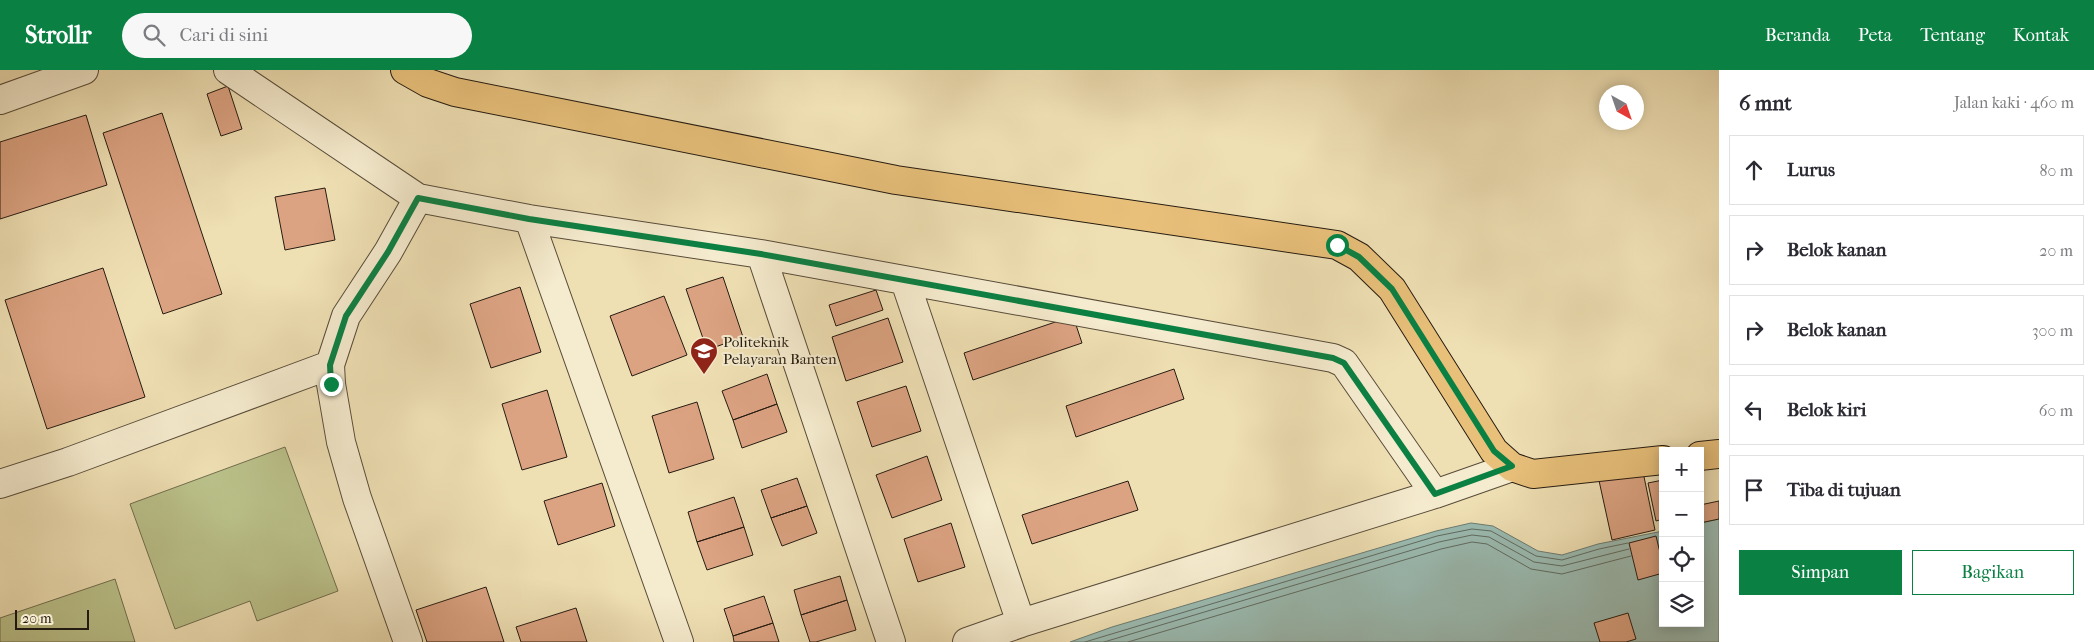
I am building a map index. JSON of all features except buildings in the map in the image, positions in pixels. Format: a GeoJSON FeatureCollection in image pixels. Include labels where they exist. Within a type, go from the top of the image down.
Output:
{"type":"FeatureCollection","features":[{"type":"Feature","properties":{"kind":"main road"},"geometry":{"type":"LineString","coordinates":[[406,70],[428,83],[454,92],[896,180],[1337,245],[1359,257],[1392,289],[1494,451],[1512,466],[1533,474],[1659,460]]}},
{"type":"Feature","properties":{"kind":"main road"},"geometry":{"type":"LineString","coordinates":[[1704,456],[1719,454]]}},
{"type":"Feature","properties":{"kind":"street"},"geometry":{"type":"LineString","coordinates":[[0,100],[84,70]]}},
{"type":"Feature","properties":{"kind":"street"},"geometry":{"type":"LineString","coordinates":[[228,70],[418,198],[529,219],[761,254],[1333,358],[1344,363],[1435,494]]}},
{"type":"Feature","properties":{"kind":"street"},"geometry":{"type":"LineString","coordinates":[[408,642],[358,498],[341,442],[331,384],[330,365],[346,316],[388,252],[418,198]]}},
{"type":"Feature","properties":{"kind":"street"},"geometry":{"type":"LineString","coordinates":[[529,219],[679,642]]}},
{"type":"Feature","properties":{"kind":"street"},"geometry":{"type":"LineString","coordinates":[[761,254],[891,642]]}},
{"type":"Feature","properties":{"kind":"street"},"geometry":{"type":"LineString","coordinates":[[905,281],[1021,623]]}},
{"type":"Feature","properties":{"kind":"street"},"geometry":{"type":"LineString","coordinates":[[0,484],[77,459],[330,365]]}},
{"type":"Feature","properties":{"kind":"street"},"geometry":{"type":"LineString","coordinates":[[967,642],[1021,623],[1435,494],[1512,466]]}},
{"type":"Feature","properties":{"kind":"green space"},"geometry":{"type":"Polygon","coordinates":[[[285,447],[338,591],[257,621],[250,601],[175,629],[130,504],[285,447]]]}},
{"type":"Feature","properties":{"kind":"green space"},"geometry":{"type":"Polygon","coordinates":[[[115,579],[135,642],[0,642],[0,618],[115,579]]]}},
{"type":"Feature","properties":{"kind":"water"},"geometry":{"type":"Polygon","coordinates":[[[1719,519],[1719,642],[1070,642],[1112,627],[1436,531],[1471,523],[1493,526],[1538,551],[1562,555],[1598,544],[1659,532],[1659,627],[1704,627],[1704,522],[1719,519]]]}},
{"type":"Feature","properties":{"kind":"place","name":"Politeknik Pelayaran Banten"},"geometry":{"type":"Point","coordinates":[704,375]}},
{"type":"Feature","properties":{"kind":"route"},"geometry":{"type":"LineString","coordinates":[[331,384],[330,365],[346,316],[388,252],[418,198],[529,219],[761,254],[1333,358],[1344,363],[1435,494],[1512,466],[1494,451],[1392,289],[1359,257],[1337,245]]}}]}
